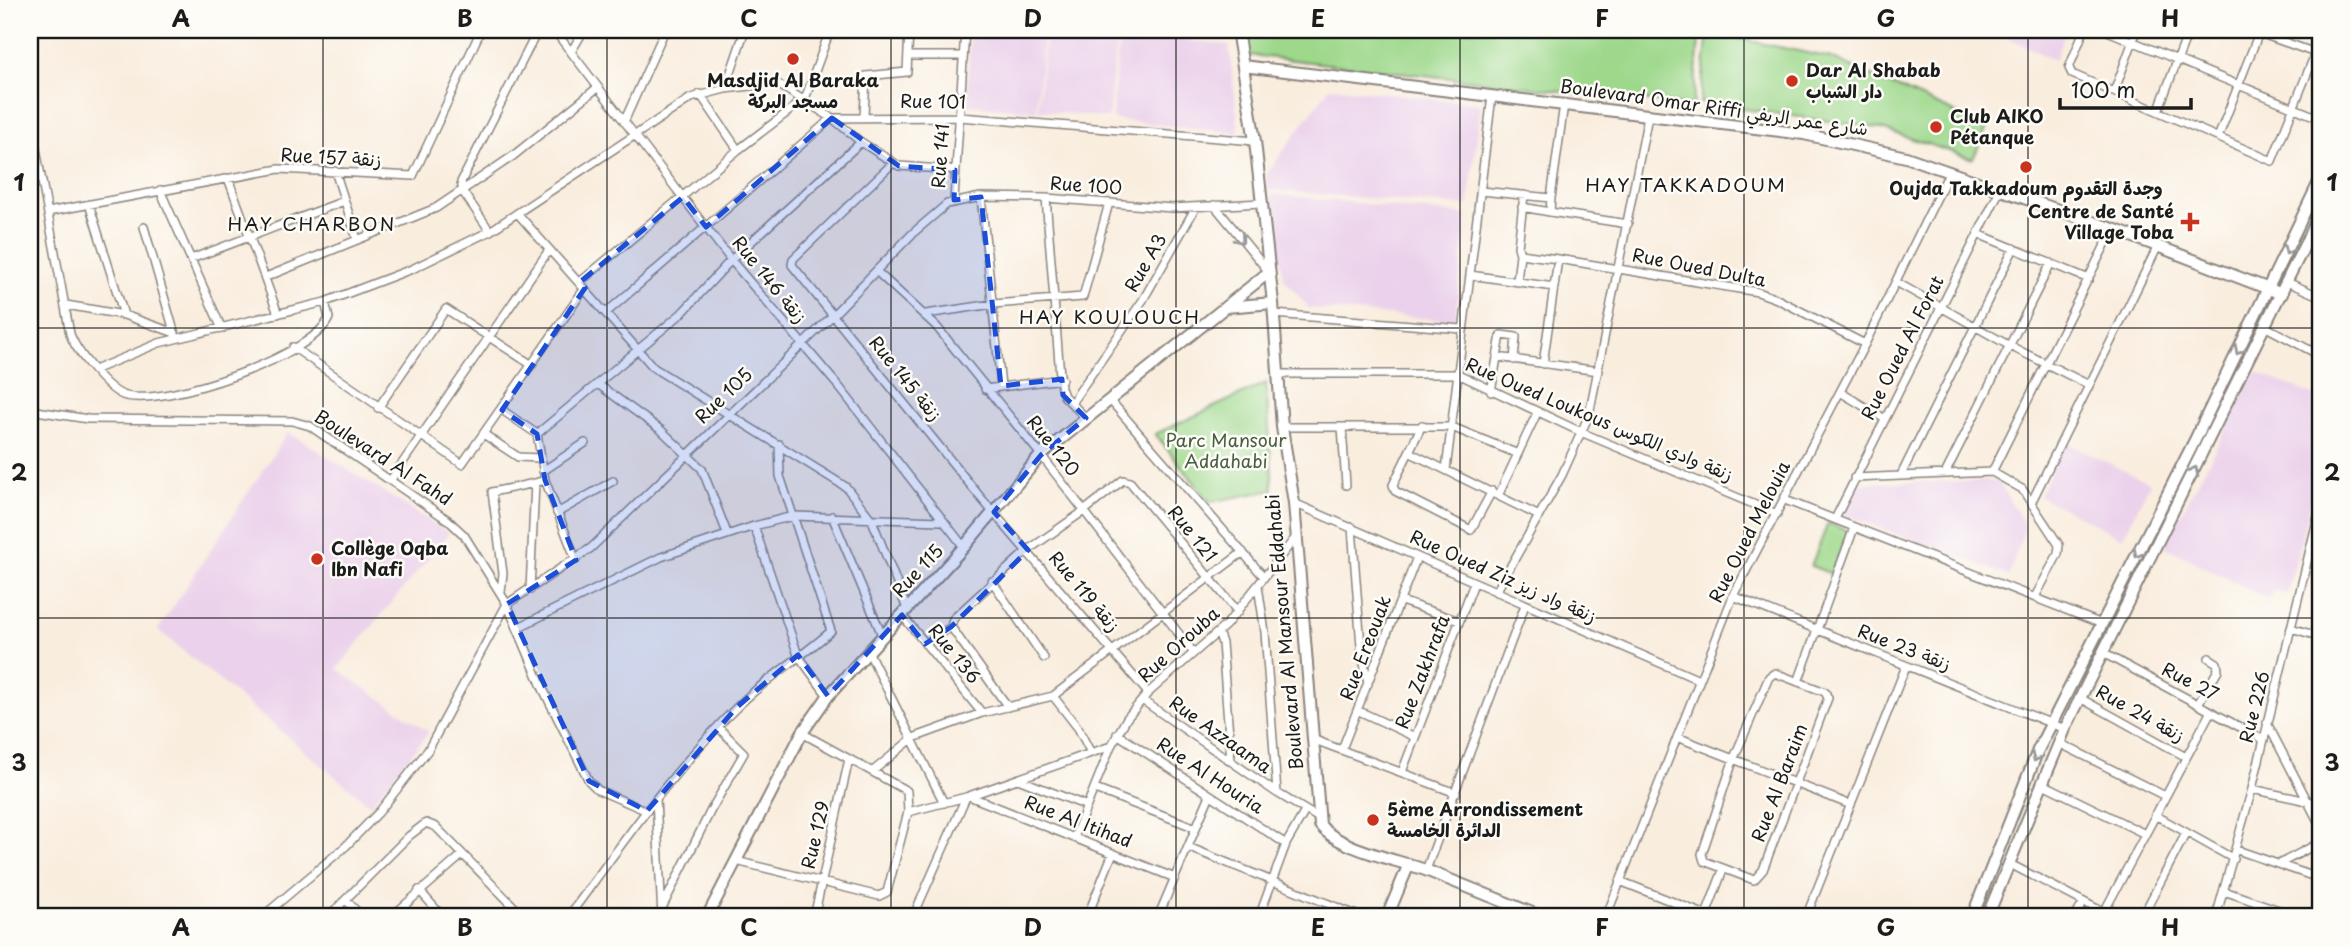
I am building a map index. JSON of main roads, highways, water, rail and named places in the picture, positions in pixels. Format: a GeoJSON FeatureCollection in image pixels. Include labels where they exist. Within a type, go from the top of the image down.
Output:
{"type":"FeatureCollection","features":[{"type":"Feature","properties":{"kind":"main road","name":"Boulevard Al Mansour Eddahabi"},"geometry":{"type":"LineString","coordinates":[[1237,30],[1255,141],[1273,309],[1282,427],[1293,503],[1317,817],[1325,832],[1409,864]]}},
{"type":"Feature","properties":{"kind":"main road","name":"Boulevard Omar Riffi شارع عمر الريفي"},"geometry":{"type":"LineString","coordinates":[[1243,66],[1818,136],[1879,148],[2113,229],[2282,294]]}},
{"type":"Feature","properties":{"kind":"main road"},"geometry":{"type":"LineString","coordinates":[[1972,917],[2052,722],[2269,288],[2321,178]]}},
{"type":"Feature","properties":{"kind":"main road"},"geometry":{"type":"LineString","coordinates":[[1987,917],[2065,729],[2321,212]]}},
{"type":"Feature","properties":{"kind":"main road","name":"Rue 115"},"geometry":{"type":"LineString","coordinates":[[707,917],[802,733],[828,696],[964,547],[1041,455],[1269,272]]}},
{"type":"Feature","properties":{"kind":"main road"},"geometry":{"type":"LineString","coordinates":[[1226,307],[1273,309]]}},
{"type":"Feature","properties":{"kind":"main road"},"geometry":{"type":"LineString","coordinates":[[1387,917],[1409,864],[1542,917]]}},
{"type":"Feature","properties":{"kind":"place","name":"Masdjid Al Baraka مسجد البركة"},"geometry":{"type":"Point","coordinates":[793,59]}},
{"type":"Feature","properties":{"kind":"place","name":"Dar Al Shabab دار الشباب"},"geometry":{"type":"Point","coordinates":[1792,81]}},
{"type":"Feature","properties":{"kind":"place","name":"Club AIKO Pétanque"},"geometry":{"type":"Point","coordinates":[1936,127]}},
{"type":"Feature","properties":{"kind":"place","name":"Oujda Takkadoum وجدة التقدوم"},"geometry":{"type":"Point","coordinates":[2026,167]}},
{"type":"Feature","properties":{"kind":"place","name":"Centre de Santé Village Toba"},"geometry":{"type":"Point","coordinates":[2190,222]}},
{"type":"Feature","properties":{"kind":"place","name":"Collège Oqba Ibn Nafi"},"geometry":{"type":"Point","coordinates":[317,559]}},
{"type":"Feature","properties":{"kind":"place","name":"5ème Arrondissement الدائرة الخامسة"},"geometry":{"type":"Point","coordinates":[1373,820]}},
{"type":"Feature","properties":{"kind":"district","name":"HAY TAKKADOUM"},"geometry":{"type":"Point","coordinates":[1686,185]}},
{"type":"Feature","properties":{"kind":"district","name":"HAY CHARBON"},"geometry":{"type":"Point","coordinates":[312,224]}},
{"type":"Feature","properties":{"kind":"district","name":"HAY KOULOUCH"},"geometry":{"type":"Point","coordinates":[1110,317]}},
{"type":"Feature","properties":{"kind":"park label","name":"Parc Mansour Addahabi"},"geometry":{"type":"Point","coordinates":[1226,451]}}]}
